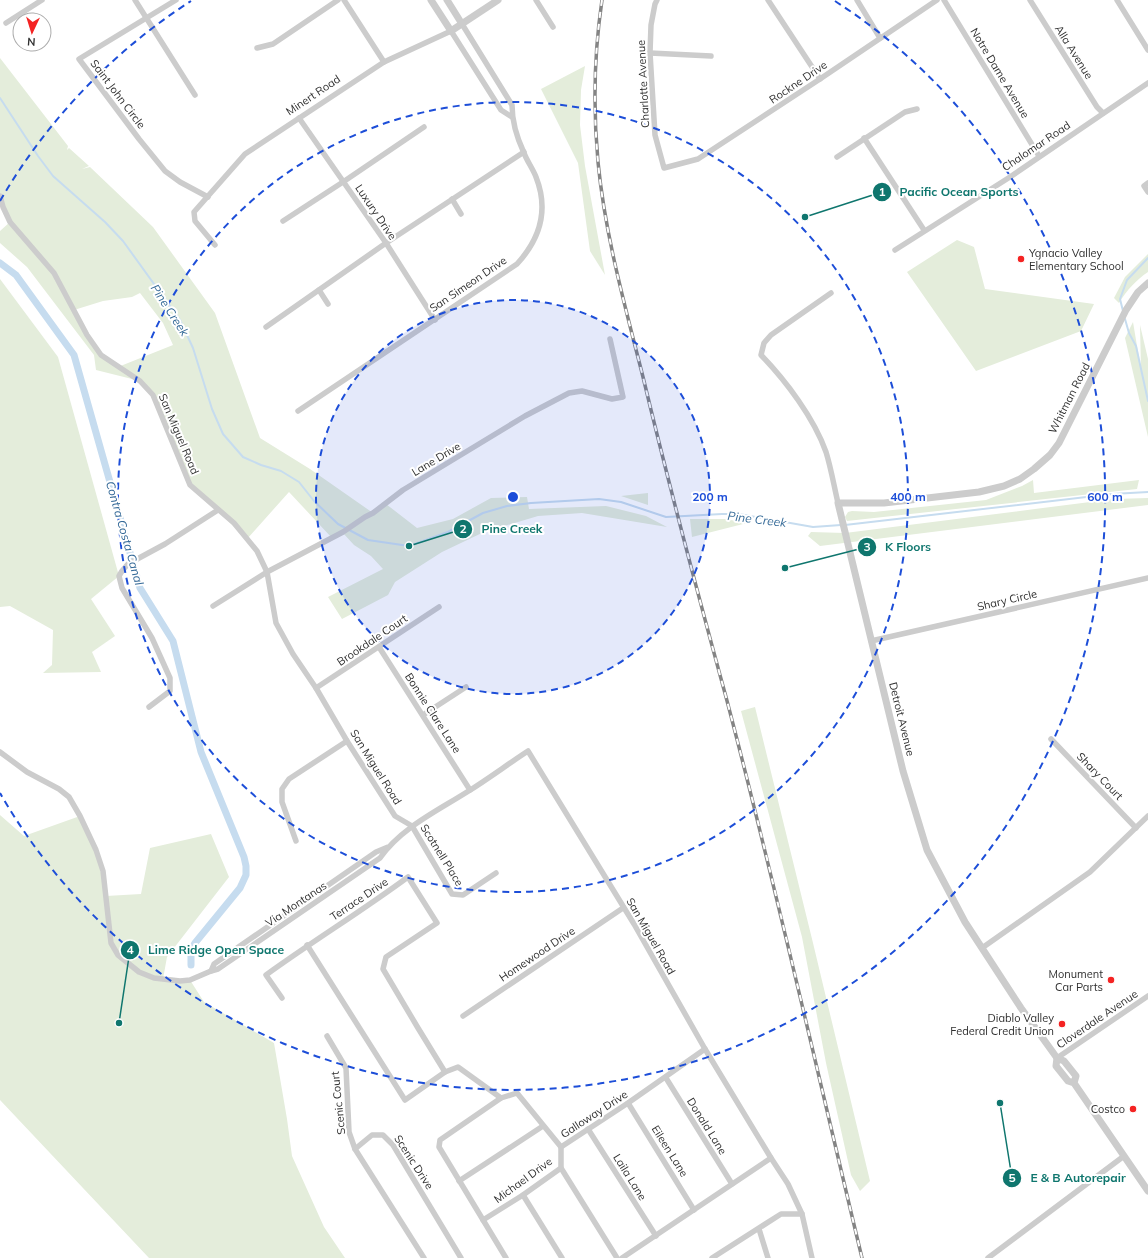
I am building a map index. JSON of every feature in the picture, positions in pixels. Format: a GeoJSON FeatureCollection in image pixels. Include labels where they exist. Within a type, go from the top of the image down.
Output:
{"type":"FeatureCollection","features":[{"type":"Feature","properties":{"kind":"street"},"geometry":{"type":"LineString","coordinates":[[6,24],[42,0]]}},
{"type":"Feature","properties":{"kind":"street"},"geometry":{"type":"LineString","coordinates":[[135,0],[195,95]]}},
{"type":"Feature","properties":{"kind":"street","name":"Saint John Circle"},"geometry":{"type":"LineString","coordinates":[[176,0],[79,59],[165,171],[180,182],[208,197]]}},
{"type":"Feature","properties":{"kind":"street"},"geometry":{"type":"LineString","coordinates":[[257,48],[273,44],[338,0]]}},
{"type":"Feature","properties":{"kind":"street"},"geometry":{"type":"LineString","coordinates":[[344,0],[384,62]]}},
{"type":"Feature","properties":{"kind":"street","name":"San Simeon Drive"},"geometry":{"type":"LineString","coordinates":[[431,0],[501,110],[512,118]]}},
{"type":"Feature","properties":{"kind":"street","name":"San Simeon Drive"},"geometry":{"type":"LineString","coordinates":[[298,410],[517,264],[528,252],[536,237],[541,218],[542,196],[536,177],[524,152],[512,118],[512,106],[447,0]]}},
{"type":"Feature","properties":{"kind":"street","name":"Minert Road"},"geometry":{"type":"LineString","coordinates":[[215,245],[196,220],[194,212],[245,154],[384,62],[451,31],[498,0]]}},
{"type":"Feature","properties":{"kind":"street"},"geometry":{"type":"LineString","coordinates":[[536,0],[553,27]]}},
{"type":"Feature","properties":{"kind":"street","name":"Charlotte Avenue"},"geometry":{"type":"LineString","coordinates":[[657,0],[650,25],[650,53],[655,135],[664,168]]}},
{"type":"Feature","properties":{"kind":"street"},"geometry":{"type":"LineString","coordinates":[[768,0],[820,79]]}},
{"type":"Feature","properties":{"kind":"street"},"geometry":{"type":"LineString","coordinates":[[857,0],[880,38]]}},
{"type":"Feature","properties":{"kind":"street","name":"Rockne Drive"},"geometry":{"type":"LineString","coordinates":[[664,168],[698,159],[937,0]]}},
{"type":"Feature","properties":{"kind":"street","name":"Notre Dame Avenue"},"geometry":{"type":"LineString","coordinates":[[944,0],[1039,156]]}},
{"type":"Feature","properties":{"kind":"street","name":"Alla Avenue"},"geometry":{"type":"LineString","coordinates":[[1030,0],[1097,107],[1103,113]]}},
{"type":"Feature","properties":{"kind":"street"},"geometry":{"type":"LineString","coordinates":[[1116,0],[1148,50]]}},
{"type":"Feature","properties":{"kind":"street"},"geometry":{"type":"LineString","coordinates":[[650,53],[711,56]]}},
{"type":"Feature","properties":{"kind":"street","name":"Chalomar Road"},"geometry":{"type":"LineString","coordinates":[[894,250],[1148,84]]}},
{"type":"Feature","properties":{"kind":"street"},"geometry":{"type":"LineString","coordinates":[[837,157],[905,112],[917,109]]}},
{"type":"Feature","properties":{"kind":"street","name":"Luxury Drive"},"geometry":{"type":"LineString","coordinates":[[299,118],[386,243],[435,320]]}},
{"type":"Feature","properties":{"kind":"street"},"geometry":{"type":"LineString","coordinates":[[283,221],[424,127]]}},
{"type":"Feature","properties":{"kind":"street"},"geometry":{"type":"LineString","coordinates":[[864,138],[924,230]]}},
{"type":"Feature","properties":{"kind":"street"},"geometry":{"type":"LineString","coordinates":[[266,327],[386,243],[524,152]]}},
{"type":"Feature","properties":{"kind":"street"},"geometry":{"type":"LineString","coordinates":[[1148,183],[1144,186],[1148,192]]}},
{"type":"Feature","properties":{"kind":"street","name":"San Miguel Road"},"geometry":{"type":"LineString","coordinates":[[0,196],[10,222],[54,273],[87,335],[101,356],[140,381],[153,395],[190,485],[234,523],[257,550],[267,572],[276,623],[293,654],[316,688],[347,741],[395,816],[412,826],[470,790],[528,751],[634,924],[705,1049],[788,1184],[802,1214],[812,1258]]}},
{"type":"Feature","properties":{"kind":"street"},"geometry":{"type":"LineString","coordinates":[[452,199],[461,214]]}},
{"type":"Feature","properties":{"kind":"street","name":"Whitman Road"},"geometry":{"type":"LineString","coordinates":[[838,503],[884,503],[979,492],[1004,486],[1020,479],[1050,455],[1059,443],[1126,310],[1138,292],[1148,283]]}},
{"type":"Feature","properties":{"kind":"street"},"geometry":{"type":"LineString","coordinates":[[318,290],[328,304]]}},
{"type":"Feature","properties":{"kind":"street","name":"Detroit Avenue"},"geometry":{"type":"LineString","coordinates":[[831,293],[771,335],[764,343],[761,355],[772,367],[810,419],[826,452],[903,771],[927,850],[965,922],[1021,1008],[1057,1058],[1064,1060],[1076,1076],[1074,1083],[1148,1190]]}},
{"type":"Feature","properties":{"kind":"street","name":"Lane Drive"},"geometry":{"type":"LineString","coordinates":[[213,606],[267,572],[343,532],[373,513],[403,490],[525,416],[569,394],[582,391],[612,399],[623,397],[610,338]]}},
{"type":"Feature","properties":{"kind":"street"},"geometry":{"type":"LineString","coordinates":[[149,707],[170,691],[170,678],[152,638],[122,588],[119,576],[128,564],[165,544],[218,510]]}},
{"type":"Feature","properties":{"kind":"street","name":"Shary Circle"},"geometry":{"type":"LineString","coordinates":[[871,641],[1148,578]]}},
{"type":"Feature","properties":{"kind":"street","name":"Brookdale Court"},"geometry":{"type":"LineString","coordinates":[[316,688],[439,607]]}},
{"type":"Feature","properties":{"kind":"street","name":"Bonnie Clare Lane"},"geometry":{"type":"LineString","coordinates":[[379,647],[470,790]]}},
{"type":"Feature","properties":{"kind":"street"},"geometry":{"type":"LineString","coordinates":[[423,715],[466,687]]}},
{"type":"Feature","properties":{"kind":"street","name":"Shary Court"},"geometry":{"type":"LineString","coordinates":[[1051,739],[1136,828]]}},
{"type":"Feature","properties":{"kind":"street"},"geometry":{"type":"LineString","coordinates":[[296,841],[282,802],[282,789],[289,779],[347,741]]}},
{"type":"Feature","properties":{"kind":"street","name":"Via Montanas"},"geometry":{"type":"LineString","coordinates":[[0,752],[27,772],[59,788],[69,797],[96,850],[103,871],[111,943],[118,955],[139,972],[154,978],[190,980],[211,971],[214,964],[376,852],[388,847],[412,826]]}},
{"type":"Feature","properties":{"kind":"street"},"geometry":{"type":"LineString","coordinates":[[982,948],[1090,872],[1148,816]]}},
{"type":"Feature","properties":{"kind":"street","name":"Scotnell Place"},"geometry":{"type":"LineString","coordinates":[[412,826],[452,894],[463,895],[496,873]]}},
{"type":"Feature","properties":{"kind":"street","name":"Terrace Drive"},"geometry":{"type":"LineString","coordinates":[[307,945],[382,897],[408,877],[437,923],[386,957],[383,969],[445,1072]]}},
{"type":"Feature","properties":{"kind":"street","name":"Homewood Drive"},"geometry":{"type":"LineString","coordinates":[[463,1016],[623,908]]}},
{"type":"Feature","properties":{"kind":"street"},"geometry":{"type":"LineString","coordinates":[[282,998],[266,975],[307,945],[405,1100],[445,1072],[458,1068],[501,1098]]}},
{"type":"Feature","properties":{"kind":"street","name":"Cloverdale Avenue"},"geometry":{"type":"LineString","coordinates":[[1057,1058],[1148,996]]}},
{"type":"Feature","properties":{"kind":"street","name":"Scenic Court"},"geometry":{"type":"LineString","coordinates":[[327,1036],[346,1068],[349,1132],[355,1149]]}},
{"type":"Feature","properties":{"kind":"street","name":"Galloway Drive"},"geometry":{"type":"LineString","coordinates":[[506,1258],[439,1147],[440,1140],[501,1098],[517,1093],[561,1148],[666,1078],[705,1049]]}},
{"type":"Feature","properties":{"kind":"street","name":"Donald Lane"},"geometry":{"type":"LineString","coordinates":[[666,1078],[732,1184]]}},
{"type":"Feature","properties":{"kind":"street","name":"Eileen Lane"},"geometry":{"type":"LineString","coordinates":[[628,1103],[694,1210]]}},
{"type":"Feature","properties":{"kind":"street"},"geometry":{"type":"LineString","coordinates":[[459,1181],[543,1126]]}},
{"type":"Feature","properties":{"kind":"street","name":"Laila Lane"},"geometry":{"type":"LineString","coordinates":[[588,1129],[656,1236]]}},
{"type":"Feature","properties":{"kind":"street","name":"Scenic Drive"},"geometry":{"type":"LineString","coordinates":[[355,1149],[372,1135],[383,1135],[393,1145],[461,1258]]}},
{"type":"Feature","properties":{"kind":"street","name":"Michael Drive"},"geometry":{"type":"LineString","coordinates":[[483,1220],[523,1196],[561,1168],[561,1148]]}},
{"type":"Feature","properties":{"kind":"street"},"geometry":{"type":"LineString","coordinates":[[355,1149],[424,1258]]}},
{"type":"Feature","properties":{"kind":"street"},"geometry":{"type":"LineString","coordinates":[[988,1258],[1124,1156]]}},
{"type":"Feature","properties":{"kind":"street"},"geometry":{"type":"LineString","coordinates":[[622,1258],[771,1158]]}},
{"type":"Feature","properties":{"kind":"street"},"geometry":{"type":"LineString","coordinates":[[561,1168],[617,1258]]}},
{"type":"Feature","properties":{"kind":"street"},"geometry":{"type":"LineString","coordinates":[[523,1196],[562,1258]]}},
{"type":"Feature","properties":{"kind":"street"},"geometry":{"type":"LineString","coordinates":[[712,1258],[719,1256],[781,1214],[802,1214]]}},
{"type":"Feature","properties":{"kind":"street"},"geometry":{"type":"LineString","coordinates":[[760,1229],[768,1258]]}},
{"type":"Feature","properties":{"kind":"green space"},"geometry":{"type":"Polygon","coordinates":[[[0,58],[68,146],[67,150],[69,148],[89,166],[82,169],[90,167],[153,227],[215,313],[260,438],[310,469],[373,513],[386,504],[417,528],[453,519],[491,498],[527,497],[529,509],[606,506],[646,516],[667,527],[582,513],[538,516],[484,532],[442,552],[395,582],[388,595],[342,619],[328,597],[383,569],[371,556],[354,545],[343,533],[332,538],[289,492],[247,539],[190,485],[153,395],[140,381],[96,370],[94,355],[27,267],[0,243],[0,231],[10,222],[0,197],[0,58]],[[140,293],[132,297],[103,301],[74,310],[101,355],[118,367],[173,345],[163,323],[140,293]]]}},
{"type":"Feature","properties":{"kind":"green space"},"geometry":{"type":"Polygon","coordinates":[[[585,66],[581,90],[580,125],[585,166],[605,275],[590,251],[578,163],[541,89],[585,66]]]}},
{"type":"Feature","properties":{"kind":"green space"},"geometry":{"type":"Polygon","coordinates":[[[957,240],[974,247],[985,289],[1094,304],[1081,331],[976,371],[907,272],[957,240]]]}},
{"type":"Feature","properties":{"kind":"green space"},"geometry":{"type":"Polygon","coordinates":[[[1148,254],[1148,272],[1132,286],[1119,303],[1114,298],[1125,277],[1148,254]]]}},
{"type":"Feature","properties":{"kind":"green space"},"geometry":{"type":"Polygon","coordinates":[[[0,279],[58,357],[119,576],[91,599],[115,636],[92,652],[101,672],[43,673],[52,665],[53,630],[10,606],[0,607],[0,279]]]}},
{"type":"Feature","properties":{"kind":"green space"},"geometry":{"type":"Polygon","coordinates":[[[1133,322],[1141,370],[1140,325],[1148,359],[1148,437],[1125,338],[1133,322]]]}},
{"type":"Feature","properties":{"kind":"green space"},"geometry":{"type":"Polygon","coordinates":[[[1033,480],[1034,493],[1139,480],[1137,489],[847,521],[845,517],[848,512],[852,511],[874,512],[986,500],[1022,486],[1033,480]]]}},
{"type":"Feature","properties":{"kind":"green space"},"geometry":{"type":"Polygon","coordinates":[[[648,493],[648,505],[621,496],[648,493]]]}},
{"type":"Feature","properties":{"kind":"green space"},"geometry":{"type":"Polygon","coordinates":[[[1148,498],[1148,505],[820,546],[808,536],[811,532],[845,533],[1114,499],[1148,498]]]}},
{"type":"Feature","properties":{"kind":"green space"},"geometry":{"type":"Polygon","coordinates":[[[690,519],[725,519],[747,523],[692,537],[690,519]]]}},
{"type":"Feature","properties":{"kind":"green space"},"geometry":{"type":"Polygon","coordinates":[[[755,707],[870,1181],[860,1191],[851,1175],[826,1063],[802,937],[741,711],[755,707]]]}},
{"type":"Feature","properties":{"kind":"green space"},"geometry":{"type":"Polygon","coordinates":[[[0,815],[24,836],[80,816],[96,850],[106,896],[141,894],[150,848],[211,834],[229,877],[167,957],[163,979],[190,980],[204,1002],[274,1043],[292,1156],[324,1227],[345,1258],[149,1258],[0,1100],[0,815]]]}},
{"type":"Feature","properties":{"kind":"waterway","name":"Pine Creek"},"geometry":{"type":"LineString","coordinates":[[0,98],[53,176],[105,222],[123,241],[180,320],[193,348],[212,409],[223,434],[243,457],[261,465],[281,471],[299,482],[314,501],[338,524],[368,540],[409,546],[448,532],[483,513],[507,506],[599,499],[621,502],[666,517],[739,514],[813,527],[841,525]]}},
{"type":"Feature","properties":{"kind":"waterway"},"geometry":{"type":"LineString","coordinates":[[1123,311],[1120,299],[1127,280],[1148,258]]}},
{"type":"Feature","properties":{"kind":"waterway","name":"Contra Costa Canal"},"geometry":{"type":"LineString","coordinates":[[0,263],[16,275],[74,355],[140,588],[173,641],[201,752],[244,857],[246,875],[240,888],[195,943],[191,950],[191,965]]}},
{"type":"Feature","properties":{"kind":"waterway"},"geometry":{"type":"LineString","coordinates":[[1125,319],[1129,333],[1136,346],[1148,401]]}},
{"type":"Feature","properties":{"kind":"waterway","name":"Pine Creek"},"geometry":{"type":"LineString","coordinates":[[845,525],[1112,494],[1148,492]]}},
{"type":"Feature","properties":{"kind":"railway"},"geometry":{"type":"LineString","coordinates":[[602,0],[597,40],[595,122],[598,162],[605,216],[623,297],[673,498],[762,837],[862,1258]]}},
{"type":"Feature","properties":{"kind":"place","name":"Pacific Ocean Sports"},"geometry":{"type":"Point","coordinates":[805,217]}},
{"type":"Feature","properties":{"kind":"place","name":"Ygnacio Valley Elementary School"},"geometry":{"type":"Point","coordinates":[1021,259]}},
{"type":"Feature","properties":{"kind":"place","name":"Pine Creek"},"geometry":{"type":"Point","coordinates":[409,546]}},
{"type":"Feature","properties":{"kind":"place","name":"K Floors"},"geometry":{"type":"Point","coordinates":[785,568]}},
{"type":"Feature","properties":{"kind":"place","name":"Monument Car Parts"},"geometry":{"type":"Point","coordinates":[1111,980]}},
{"type":"Feature","properties":{"kind":"place","name":"Lime Ridge Open Space"},"geometry":{"type":"Point","coordinates":[119,1023]}},
{"type":"Feature","properties":{"kind":"place","name":"Diablo Valley Federal Credit Union"},"geometry":{"type":"Point","coordinates":[1062,1024]}},
{"type":"Feature","properties":{"kind":"place","name":"E & B Autorepair"},"geometry":{"type":"Point","coordinates":[1000,1103]}},
{"type":"Feature","properties":{"kind":"place","name":"Costco"},"geometry":{"type":"Point","coordinates":[1133,1109]}}]}
